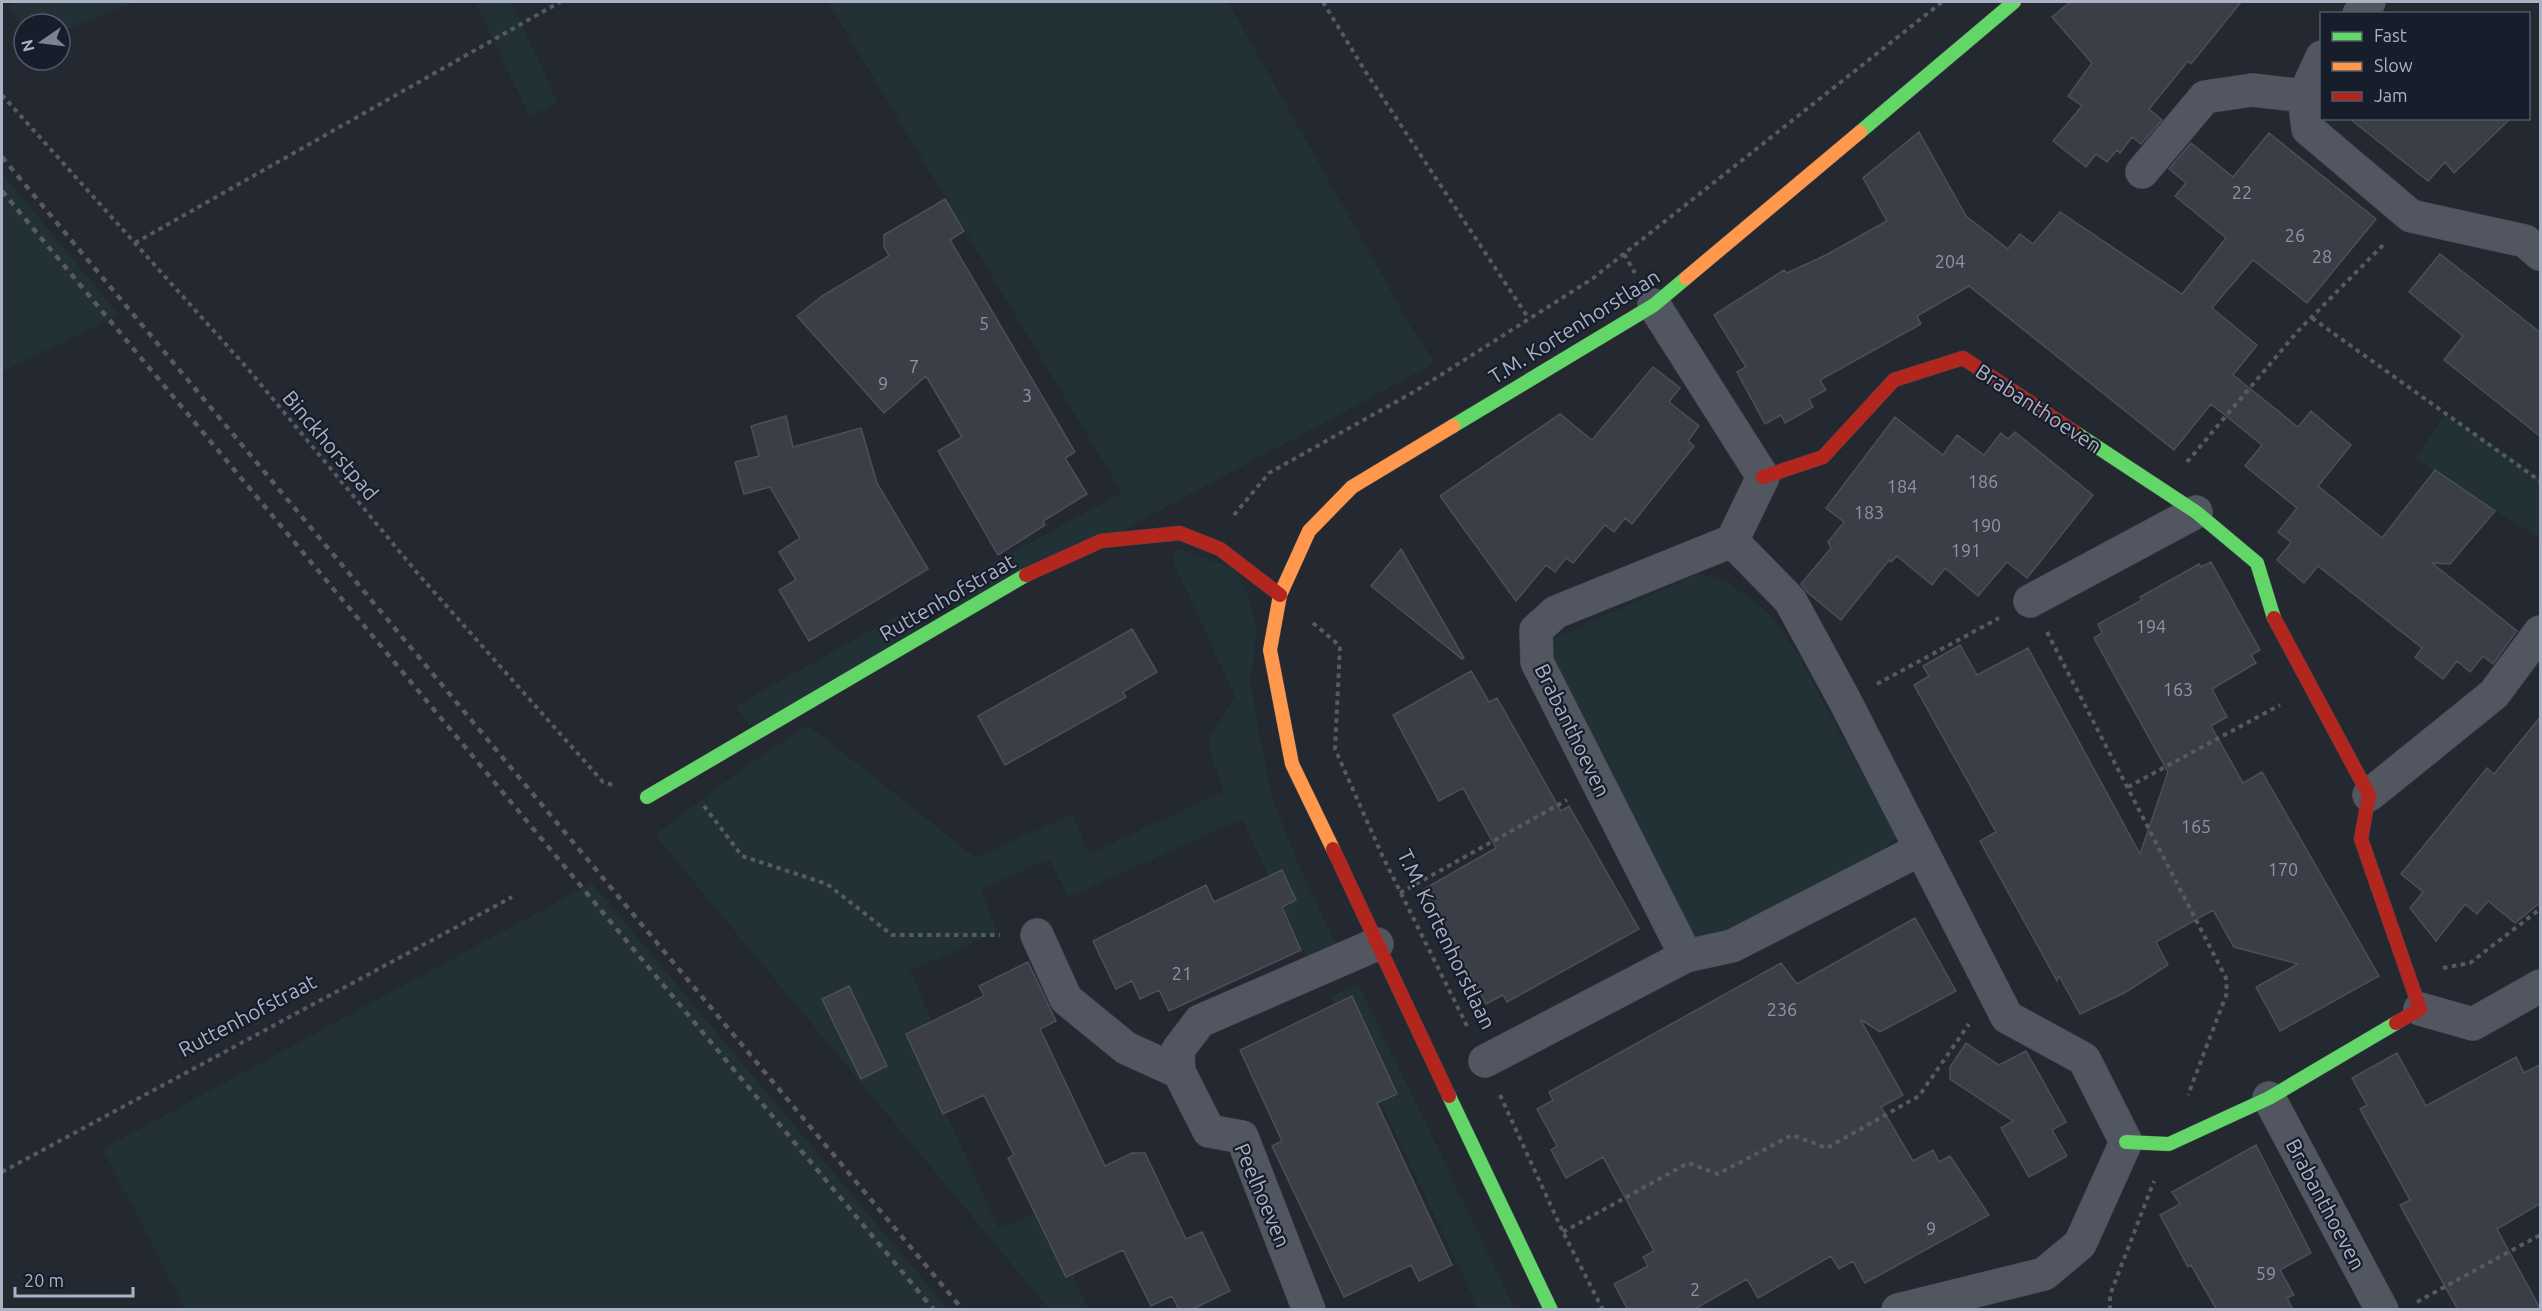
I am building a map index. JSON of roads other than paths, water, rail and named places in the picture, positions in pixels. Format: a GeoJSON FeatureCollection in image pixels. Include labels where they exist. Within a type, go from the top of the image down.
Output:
{"type":"FeatureCollection","features":[{"type":"Feature","properties":{"kind":"street","name":"T.M. Kortenhorstlaan"},"geometry":{"type":"LineString","coordinates":[[1551,1310],[1292,764],[1270,650],[1280,595],[1309,531],[1352,487],[1654,305],[2014,2]]}},
{"type":"Feature","properties":{"kind":"street"},"geometry":{"type":"LineString","coordinates":[[2320,61],[2304,96],[2308,129],[2411,216],[2525,241],[2541,254]]}},
{"type":"Feature","properties":{"kind":"street"},"geometry":{"type":"LineString","coordinates":[[2142,172],[2205,97],[2252,90],[2304,96]]}},
{"type":"Feature","properties":{"kind":"street"},"geometry":{"type":"LineString","coordinates":[[1654,305],[1763,477],[1732,541],[1790,600],[1845,701],[2007,1017],[2084,1059],[2126,1142]]}},
{"type":"Feature","properties":{"kind":"street","name":"Brabanthoeven"},"geometry":{"type":"LineString","coordinates":[[1763,477],[1823,457],[1894,380],[1963,358],[2196,512],[2257,563],[2270,611],[2369,795]]}},
{"type":"Feature","properties":{"kind":"street"},"geometry":{"type":"LineString","coordinates":[[2030,601],[2196,512]]}},
{"type":"Feature","properties":{"kind":"street","name":"Ruttenhofstraat"},"geometry":{"type":"LineString","coordinates":[[647,797],[1034,570],[1101,541],[1180,533],[1220,549],[1280,595]]}},
{"type":"Feature","properties":{"kind":"street","name":"Brabanthoeven"},"geometry":{"type":"LineString","coordinates":[[1686,956],[1537,662],[1536,630],[1556,612],[1732,541]]}},
{"type":"Feature","properties":{"kind":"street"},"geometry":{"type":"LineString","coordinates":[[2420,1009],[2361,839],[2369,795],[2494,694],[2541,632]]}},
{"type":"Feature","properties":{"kind":"street"},"geometry":{"type":"LineString","coordinates":[[1485,1060],[1686,956],[1732,946],[1921,849]]}},
{"type":"Feature","properties":{"kind":"street"},"geometry":{"type":"LineString","coordinates":[[1037,935],[1066,999],[1126,1048],[1179,1072],[1178,1050],[1200,1021],[1377,944]]}},
{"type":"Feature","properties":{"kind":"street"},"geometry":{"type":"LineString","coordinates":[[2126,1142],[2169,1144],[2269,1098],[2420,1009],[2473,1024],[2541,986]]}},
{"type":"Feature","properties":{"kind":"street","name":"Peelhoeven"},"geometry":{"type":"LineString","coordinates":[[1179,1072],[1209,1131],[1242,1137],[1309,1310]]}},
{"type":"Feature","properties":{"kind":"street","name":"Brabanthoeven"},"geometry":{"type":"LineString","coordinates":[[2269,1098],[2397,1307]]}},
{"type":"Feature","properties":{"kind":"street"},"geometry":{"type":"LineString","coordinates":[[1899,1310],[2044,1274],[2080,1244],[2126,1142]]}},
{"type":"Feature","properties":{"kind":"railway"},"geometry":{"type":"LineString","coordinates":[[2,157],[963,1310]]}},
{"type":"Feature","properties":{"kind":"railway"},"geometry":{"type":"LineString","coordinates":[[2,191],[934,1310]]}}]}
